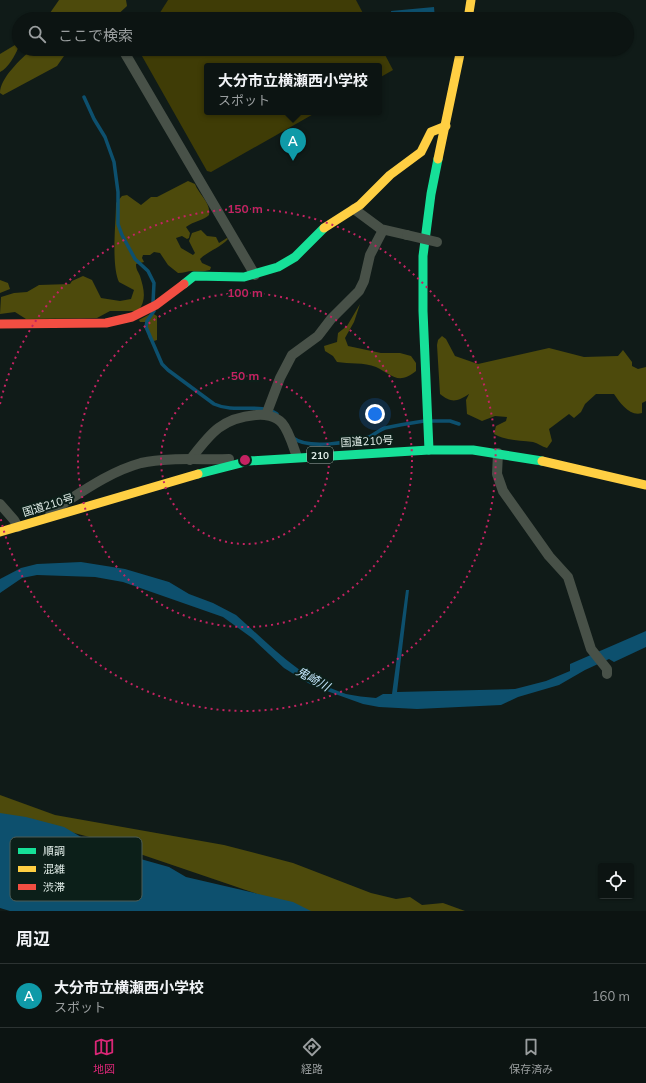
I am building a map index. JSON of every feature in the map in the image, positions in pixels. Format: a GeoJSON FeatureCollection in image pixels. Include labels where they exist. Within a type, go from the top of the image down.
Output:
{"type":"FeatureCollection","features":[{"type":"Feature","properties":{"kind":"main road"},"geometry":{"type":"LineString","coordinates":[[469,12],[471,0]]}},
{"type":"Feature","properties":{"kind":"main road"},"geometry":{"type":"LineString","coordinates":[[428,450],[423,304],[423,256],[431,194],[460,56]]}},
{"type":"Feature","properties":{"kind":"main road"},"geometry":{"type":"LineString","coordinates":[[0,324],[106,323],[132,317],[156,305],[194,276],[244,277],[255,275],[274,268],[295,257],[321,230],[354,209],[390,175],[421,152],[431,132],[446,126]]}},
{"type":"Feature","properties":{"kind":"main road","name":"国道210号"},"geometry":{"type":"LineString","coordinates":[[0,532],[205,471],[240,463],[273,458],[428,450],[465,450],[498,453],[568,466],[646,485]]}},
{"type":"Feature","properties":{"kind":"street"},"geometry":{"type":"LineString","coordinates":[[127,56],[255,275]]}},
{"type":"Feature","properties":{"kind":"street"},"geometry":{"type":"LineString","coordinates":[[354,209],[383,230],[437,242]]}},
{"type":"Feature","properties":{"kind":"street"},"geometry":{"type":"LineString","coordinates":[[266,415],[280,378],[292,356],[322,332],[331,319],[359,291],[364,281],[370,255],[383,230]]}},
{"type":"Feature","properties":{"kind":"street"},"geometry":{"type":"LineString","coordinates":[[190,460],[206,441],[226,422],[246,416],[266,415],[282,423],[297,457]]}},
{"type":"Feature","properties":{"kind":"street"},"geometry":{"type":"LineString","coordinates":[[498,453],[497,474],[503,490],[549,556],[568,576],[592,652],[607,672]]}},
{"type":"Feature","properties":{"kind":"street"},"geometry":{"type":"LineString","coordinates":[[35,522],[117,471],[149,462],[273,458]]}},
{"type":"Feature","properties":{"kind":"street"},"geometry":{"type":"LineString","coordinates":[[0,504],[18,527]]}},
{"type":"Feature","properties":{"kind":"shaded area"},"geometry":{"type":"Polygon","coordinates":[[[59,0],[126,0],[127,6],[121,12],[51,12],[59,0]]]}},
{"type":"Feature","properties":{"kind":"shaded area"},"geometry":{"type":"Polygon","coordinates":[[[168,0],[356,0],[362,12],[160,12],[168,0]]]}},
{"type":"Feature","properties":{"kind":"shaded area"},"geometry":{"type":"Polygon","coordinates":[[[12,47],[12,56],[14,56],[8,65],[0,72],[0,54],[12,47]]]}},
{"type":"Feature","properties":{"kind":"shaded area"},"geometry":{"type":"Polygon","coordinates":[[[24,56],[64,56],[57,66],[3,95],[0,93],[3,81],[24,56]]]}},
{"type":"Feature","properties":{"kind":"shaded area"},"geometry":{"type":"Polygon","coordinates":[[[142,56],[386,56],[393,70],[382,76],[382,63],[204,63],[204,115],[312,115],[211,172],[207,171],[142,56]]]}},
{"type":"Feature","properties":{"kind":"shaded area"},"geometry":{"type":"Polygon","coordinates":[[[188,181],[195,184],[207,202],[209,215],[186,227],[190,233],[189,238],[187,239],[182,236],[176,238],[181,248],[193,255],[195,253],[189,241],[192,233],[201,230],[207,236],[216,237],[219,243],[227,238],[228,239],[225,242],[200,259],[202,263],[211,267],[210,270],[178,273],[168,265],[160,253],[154,252],[150,255],[143,255],[142,258],[144,262],[136,264],[143,285],[144,294],[143,303],[138,311],[110,311],[97,318],[26,319],[15,312],[0,314],[1,297],[14,293],[27,292],[39,285],[70,284],[72,281],[83,276],[92,280],[101,298],[120,301],[131,299],[134,290],[119,282],[115,265],[114,244],[116,203],[122,196],[127,195],[141,205],[151,197],[157,197],[188,181]]]}},
{"type":"Feature","properties":{"kind":"shaded area"},"geometry":{"type":"Polygon","coordinates":[[[0,280],[8,283],[10,289],[0,293],[0,280]]]}},
{"type":"Feature","properties":{"kind":"shaded area"},"geometry":{"type":"Polygon","coordinates":[[[360,304],[354,322],[345,338],[348,346],[381,353],[400,353],[411,356],[416,363],[416,371],[404,378],[399,378],[371,365],[337,362],[333,356],[325,351],[324,346],[337,342],[338,333],[347,326],[360,304]]]}},
{"type":"Feature","properties":{"kind":"shaded area"},"geometry":{"type":"Polygon","coordinates":[[[152,313],[157,316],[157,340],[154,341],[149,339],[145,322],[140,322],[139,320],[152,313]]]}},
{"type":"Feature","properties":{"kind":"shaded area"},"geometry":{"type":"Polygon","coordinates":[[[442,336],[446,339],[455,356],[478,364],[549,348],[584,357],[618,356],[623,350],[632,362],[632,366],[638,369],[646,367],[646,401],[642,403],[642,413],[638,414],[629,411],[622,405],[614,394],[596,394],[585,404],[581,412],[574,418],[569,414],[549,429],[552,441],[547,448],[533,442],[508,439],[499,436],[494,434],[496,426],[506,421],[507,417],[495,416],[482,421],[467,414],[466,400],[469,394],[461,399],[451,400],[440,394],[437,345],[438,340],[442,336]]]}},
{"type":"Feature","properties":{"kind":"shaded area"},"geometry":{"type":"Polygon","coordinates":[[[0,795],[55,815],[224,845],[293,863],[371,893],[396,899],[410,897],[422,905],[443,903],[465,911],[307,911],[142,855],[142,837],[89,837],[0,815],[0,795]]]}},
{"type":"Feature","properties":{"kind":"water"},"geometry":{"type":"Polygon","coordinates":[[[434,7],[434,12],[391,12],[434,7]]]}},
{"type":"Feature","properties":{"kind":"water","name":"鬼崎川"},"geometry":{"type":"Polygon","coordinates":[[[81,562],[125,569],[169,582],[189,594],[213,603],[236,615],[301,671],[330,688],[346,694],[376,698],[383,694],[392,694],[406,590],[409,590],[397,692],[515,689],[546,681],[570,671],[570,664],[646,631],[646,647],[614,662],[609,659],[585,670],[559,685],[518,697],[501,705],[417,709],[379,707],[363,704],[313,686],[284,668],[252,638],[223,617],[123,582],[95,577],[37,575],[22,578],[0,593],[0,579],[21,568],[37,564],[81,562]]]}},
{"type":"Feature","properties":{"kind":"water"},"geometry":{"type":"Polygon","coordinates":[[[0,813],[26,817],[64,827],[81,837],[10,837],[10,901],[142,901],[142,859],[169,867],[186,877],[293,902],[311,911],[10,911],[0,908],[0,813]]]}},
{"type":"Feature","properties":{"kind":"waterway"},"geometry":{"type":"LineString","coordinates":[[84,97],[94,119],[105,137],[114,162],[118,192],[118,224],[122,235],[135,259],[148,271],[154,283],[153,303]]}},
{"type":"Feature","properties":{"kind":"waterway"},"geometry":{"type":"LineString","coordinates":[[154,311],[147,321],[146,327],[162,364],[168,370],[214,404],[231,408],[263,409],[277,414]]}},
{"type":"Feature","properties":{"kind":"waterway"},"geometry":{"type":"LineString","coordinates":[[293,438],[300,442],[309,444],[341,443],[369,437],[385,428],[424,421]]}},
{"type":"Feature","properties":{"kind":"waterway"},"geometry":{"type":"LineString","coordinates":[[431,421],[450,421],[459,424]]}},
{"type":"Feature","properties":{"kind":"traffic: fast"},"geometry":{"type":"LineString","coordinates":[[429,450],[423,311],[423,256],[431,194],[438,159]]}},
{"type":"Feature","properties":{"kind":"traffic: fast"},"geometry":{"type":"LineString","coordinates":[[184,284],[194,276],[244,277],[278,267],[295,257],[324,228]]}},
{"type":"Feature","properties":{"kind":"traffic: fast"},"geometry":{"type":"LineString","coordinates":[[198,474],[249,461],[429,450],[473,450],[542,461]]}},
{"type":"Feature","properties":{"kind":"traffic: slow"},"geometry":{"type":"LineString","coordinates":[[469,12],[471,0]]}},
{"type":"Feature","properties":{"kind":"traffic: slow"},"geometry":{"type":"LineString","coordinates":[[438,159],[460,56]]}},
{"type":"Feature","properties":{"kind":"traffic: slow"},"geometry":{"type":"LineString","coordinates":[[324,228],[360,205],[390,175],[421,152],[431,132],[446,126]]}},
{"type":"Feature","properties":{"kind":"traffic: slow"},"geometry":{"type":"LineString","coordinates":[[542,461],[646,485]]}},
{"type":"Feature","properties":{"kind":"traffic: slow"},"geometry":{"type":"LineString","coordinates":[[0,532],[198,474]]}},
{"type":"Feature","properties":{"kind":"traffic: jam"},"geometry":{"type":"LineString","coordinates":[[0,324],[106,323],[132,317],[156,305],[184,284]]}},
{"type":"Feature","properties":{"kind":"place","name":"大分市立横瀬西小学校"},"geometry":{"type":"Point","coordinates":[293,161]}}]}
